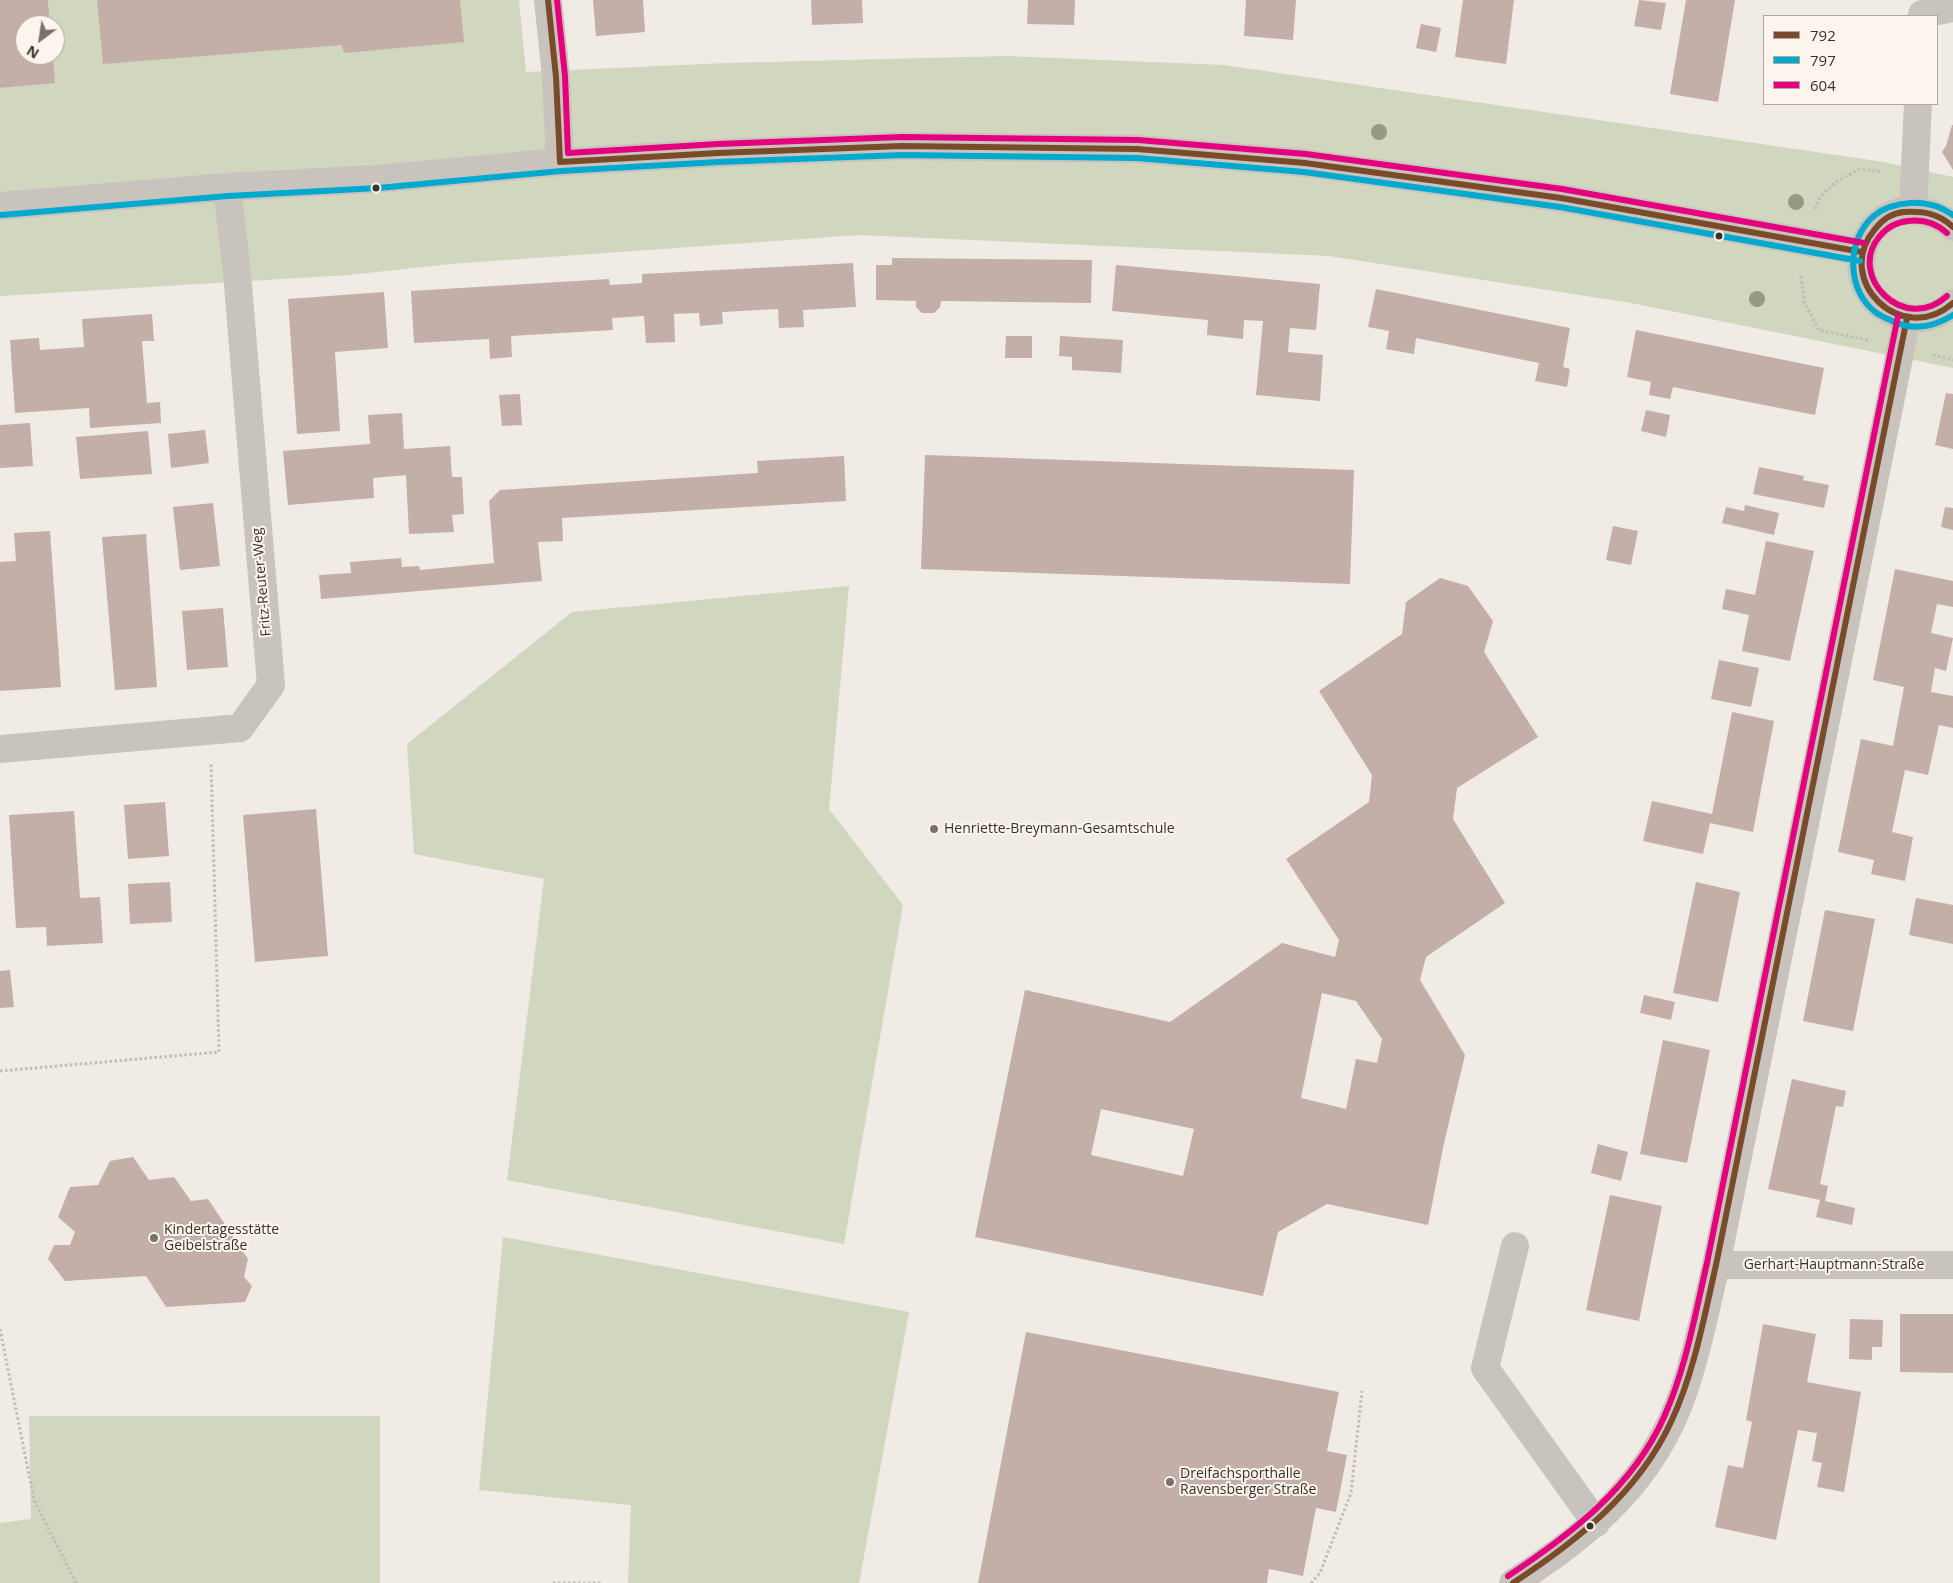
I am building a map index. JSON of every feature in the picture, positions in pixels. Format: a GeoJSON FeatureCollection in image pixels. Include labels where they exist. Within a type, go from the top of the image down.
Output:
{"type":"FeatureCollection","features":[{"type":"Feature","properties":{"kind":"street"},"geometry":{"type":"LineString","coordinates":[[548,0],[556,77],[560,162]]}},
{"type":"Feature","properties":{"kind":"street"},"geometry":{"type":"LineString","coordinates":[[1922,10],[1953,8]]}},
{"type":"Feature","properties":{"kind":"street"},"geometry":{"type":"LineString","coordinates":[[1913,210],[1918,105]]}},
{"type":"Feature","properties":{"kind":"street"},"geometry":{"type":"LineString","coordinates":[[0,206],[227,187],[377,179],[560,162],[718,153],[902,146],[1136,149],[1305,164],[1561,198],[1862,252]]}},
{"type":"Feature","properties":{"kind":"street","name":"Fritz-Reuter-Weg"},"geometry":{"type":"LineString","coordinates":[[0,749],[240,728],[271,684],[237,273],[227,187]]}},
{"type":"Feature","properties":{"kind":"street"},"geometry":{"type":"LineString","coordinates":[[1953,227],[1945,219],[1930,212],[1913,210],[1899,212],[1886,218],[1867,238],[1862,252],[1860,270],[1865,287],[1870,295],[1890,313],[1907,318],[1923,318],[1938,314],[1953,303]]}},
{"type":"Feature","properties":{"kind":"street"},"geometry":{"type":"LineString","coordinates":[[1513,1583],[1539,1567],[1596,1524],[1631,1485],[1651,1458],[1670,1426],[1695,1356],[1716,1265],[1907,318]]}},
{"type":"Feature","properties":{"kind":"street"},"geometry":{"type":"LineString","coordinates":[[1515,1246],[1485,1368],[1596,1524]]}},
{"type":"Feature","properties":{"kind":"street","name":"Gerhart-Hauptmann-Straße"},"geometry":{"type":"LineString","coordinates":[[1716,1265],[1953,1265]]}},
{"type":"Feature","properties":{"kind":"path"},"geometry":{"type":"LineString","coordinates":[[0,1071],[219,1052],[210,730]]}},
{"type":"Feature","properties":{"kind":"path"},"geometry":{"type":"LineString","coordinates":[[0,1329],[34,1500],[76,1583]]}},
{"type":"Feature","properties":{"kind":"path"},"geometry":{"type":"LineString","coordinates":[[1311,1583],[1320,1573],[1351,1493],[1362,1390]]}},
{"type":"Feature","properties":{"kind":"path"},"geometry":{"type":"LineString","coordinates":[[553,1583],[601,1583]]}},
{"type":"Feature","properties":{"kind":"green space"},"geometry":{"type":"Polygon","coordinates":[[[48,0],[519,0],[526,72],[727,63],[1006,56],[1224,65],[1884,162],[1953,177],[1953,368],[1631,303],[1329,256],[860,235],[450,264],[349,275],[0,296],[0,88],[55,82],[54,65],[65,65],[65,15],[49,15],[48,0]]]}},
{"type":"Feature","properties":{"kind":"green space"},"geometry":{"type":"Polygon","coordinates":[[[849,586],[829,809],[903,905],[844,1244],[507,1180],[544,879],[414,854],[407,744],[572,612],[849,586]]]}},
{"type":"Feature","properties":{"kind":"green space"},"geometry":{"type":"Polygon","coordinates":[[[503,1237],[909,1312],[859,1583],[628,1583],[631,1505],[479,1490],[503,1237]]]}},
{"type":"Feature","properties":{"kind":"green space"},"geometry":{"type":"Polygon","coordinates":[[[29,1416],[380,1416],[380,1583],[0,1583],[0,1523],[31,1519],[29,1416]]]}},
{"type":"Feature","properties":{"kind":"building"},"geometry":{"type":"Polygon","coordinates":[[[0,0],[48,0],[49,15],[15,15],[15,65],[54,65],[55,83],[0,88],[0,0]]]}},
{"type":"Feature","properties":{"kind":"building"},"geometry":{"type":"Polygon","coordinates":[[[97,0],[460,0],[464,42],[344,53],[342,45],[103,64],[97,0]]]}},
{"type":"Feature","properties":{"kind":"building"},"geometry":{"type":"Polygon","coordinates":[[[593,0],[643,0],[645,32],[596,36],[593,0]]]}},
{"type":"Feature","properties":{"kind":"building"},"geometry":{"type":"Polygon","coordinates":[[[811,0],[862,0],[863,23],[812,25],[811,0]]]}},
{"type":"Feature","properties":{"kind":"building"},"geometry":{"type":"Polygon","coordinates":[[[1028,0],[1075,0],[1074,25],[1027,24],[1028,0]]]}},
{"type":"Feature","properties":{"kind":"building"},"geometry":{"type":"Polygon","coordinates":[[[1246,0],[1296,0],[1293,40],[1244,36],[1246,0]]]}},
{"type":"Feature","properties":{"kind":"building"},"geometry":{"type":"Polygon","coordinates":[[[1463,0],[1514,0],[1506,64],[1455,57],[1463,0]]]}},
{"type":"Feature","properties":{"kind":"building"},"geometry":{"type":"Polygon","coordinates":[[[1639,0],[1666,3],[1661,30],[1634,26],[1639,0]]]}},
{"type":"Feature","properties":{"kind":"building"},"geometry":{"type":"Polygon","coordinates":[[[1686,0],[1735,0],[1718,102],[1670,94],[1686,0]]]}},
{"type":"Feature","properties":{"kind":"building"},"geometry":{"type":"Polygon","coordinates":[[[1421,24],[1441,28],[1436,52],[1416,48],[1421,24]]]}},
{"type":"Feature","properties":{"kind":"building"},"geometry":{"type":"Polygon","coordinates":[[[1952,125],[1953,170],[1942,152],[1946,146],[1952,125]]]}},
{"type":"Feature","properties":{"kind":"building"},"geometry":{"type":"Polygon","coordinates":[[[892,258],[1092,260],[1091,303],[941,301],[940,307],[934,313],[922,313],[916,307],[916,301],[876,300],[876,265],[892,265],[892,258]]]}},
{"type":"Feature","properties":{"kind":"building"},"geometry":{"type":"Polygon","coordinates":[[[853,263],[856,307],[803,310],[804,327],[779,328],[778,309],[722,312],[723,324],[700,326],[699,313],[674,314],[675,342],[646,343],[644,316],[612,318],[613,330],[511,336],[512,357],[490,359],[489,339],[414,343],[411,291],[609,279],[610,285],[642,283],[642,274],[853,263]]]}},
{"type":"Feature","properties":{"kind":"building"},"geometry":{"type":"Polygon","coordinates":[[[1116,265],[1320,284],[1316,330],[1290,328],[1288,352],[1323,355],[1320,401],[1256,395],[1263,321],[1244,320],[1243,339],[1207,335],[1208,320],[1112,311],[1116,265]]]}},
{"type":"Feature","properties":{"kind":"building"},"geometry":{"type":"Polygon","coordinates":[[[1376,289],[1570,328],[1563,367],[1570,369],[1567,387],[1535,381],[1539,363],[1416,338],[1414,354],[1386,349],[1389,331],[1368,327],[1376,289]]]}},
{"type":"Feature","properties":{"kind":"building"},"geometry":{"type":"Polygon","coordinates":[[[384,292],[388,348],[335,352],[340,431],[297,434],[288,299],[384,292]]]}},
{"type":"Feature","properties":{"kind":"building"},"geometry":{"type":"Polygon","coordinates":[[[152,314],[154,341],[142,341],[147,403],[160,402],[161,423],[90,428],[89,408],[15,413],[10,340],[39,338],[40,350],[84,347],[82,319],[152,314]]]}},
{"type":"Feature","properties":{"kind":"building"},"geometry":{"type":"Polygon","coordinates":[[[1636,330],[1824,368],[1815,415],[1673,387],[1670,399],[1649,395],[1651,382],[1627,377],[1636,330]]]}},
{"type":"Feature","properties":{"kind":"building"},"geometry":{"type":"Polygon","coordinates":[[[1006,336],[1032,336],[1032,358],[1005,358],[1006,336]]]}},
{"type":"Feature","properties":{"kind":"building"},"geometry":{"type":"Polygon","coordinates":[[[1060,336],[1123,340],[1121,373],[1072,370],[1072,357],[1059,356],[1060,336]]]}},
{"type":"Feature","properties":{"kind":"building"},"geometry":{"type":"Polygon","coordinates":[[[1946,393],[1953,394],[1953,449],[1935,445],[1946,393]]]}},
{"type":"Feature","properties":{"kind":"building"},"geometry":{"type":"Polygon","coordinates":[[[520,394],[522,425],[502,426],[499,395],[520,394]]]}},
{"type":"Feature","properties":{"kind":"building"},"geometry":{"type":"Polygon","coordinates":[[[1646,410],[1670,415],[1666,437],[1641,431],[1646,410]]]}},
{"type":"Feature","properties":{"kind":"building"},"geometry":{"type":"Polygon","coordinates":[[[402,413],[404,449],[450,446],[452,477],[462,477],[464,514],[452,515],[454,532],[409,534],[406,475],[373,478],[374,498],[288,505],[283,451],[370,444],[368,415],[402,413]]]}},
{"type":"Feature","properties":{"kind":"building"},"geometry":{"type":"Polygon","coordinates":[[[30,423],[33,466],[0,468],[0,425],[30,423]]]}},
{"type":"Feature","properties":{"kind":"building"},"geometry":{"type":"Polygon","coordinates":[[[205,430],[209,463],[171,468],[168,434],[205,430]]]}},
{"type":"Feature","properties":{"kind":"building"},"geometry":{"type":"Polygon","coordinates":[[[148,431],[152,474],[80,479],[76,437],[148,431]]]}},
{"type":"Feature","properties":{"kind":"building"},"geometry":{"type":"Polygon","coordinates":[[[925,455],[1354,470],[1350,584],[921,569],[925,455]]]}},
{"type":"Feature","properties":{"kind":"building"},"geometry":{"type":"Polygon","coordinates":[[[844,456],[846,501],[562,518],[563,541],[538,542],[542,581],[321,599],[319,575],[351,573],[350,562],[401,558],[402,567],[419,566],[420,570],[494,563],[489,501],[500,490],[758,473],[757,461],[844,456]]]}},
{"type":"Feature","properties":{"kind":"building"},"geometry":{"type":"Polygon","coordinates":[[[1759,467],[1804,476],[1803,480],[1829,485],[1824,508],[1753,494],[1759,467]]]}},
{"type":"Feature","properties":{"kind":"building"},"geometry":{"type":"Polygon","coordinates":[[[213,503],[220,566],[180,570],[173,507],[213,503]]]}},
{"type":"Feature","properties":{"kind":"building"},"geometry":{"type":"Polygon","coordinates":[[[1745,505],[1779,513],[1774,535],[1722,523],[1726,507],[1744,511],[1745,505]]]}},
{"type":"Feature","properties":{"kind":"building"},"geometry":{"type":"Polygon","coordinates":[[[1945,507],[1953,508],[1953,530],[1941,527],[1945,507]]]}},
{"type":"Feature","properties":{"kind":"building"},"geometry":{"type":"Polygon","coordinates":[[[1613,526],[1638,531],[1631,565],[1606,560],[1613,526]]]}},
{"type":"Feature","properties":{"kind":"building"},"geometry":{"type":"Polygon","coordinates":[[[50,531],[61,687],[0,691],[0,562],[16,561],[14,533],[50,531]]]}},
{"type":"Feature","properties":{"kind":"building"},"geometry":{"type":"Polygon","coordinates":[[[146,534],[157,687],[115,690],[102,537],[146,534]]]}},
{"type":"Feature","properties":{"kind":"building"},"geometry":{"type":"Polygon","coordinates":[[[1766,541],[1814,551],[1790,661],[1742,651],[1749,615],[1722,609],[1726,589],[1755,595],[1766,541]]]}},
{"type":"Feature","properties":{"kind":"building"},"geometry":{"type":"Polygon","coordinates":[[[1895,569],[1953,581],[1953,607],[1937,604],[1931,633],[1953,638],[1946,671],[1935,668],[1931,692],[1953,696],[1953,728],[1939,725],[1928,775],[1905,770],[1892,832],[1913,837],[1905,881],[1871,874],[1874,860],[1838,852],[1861,739],[1893,746],[1904,687],[1873,680],[1895,569]]]}},
{"type":"Feature","properties":{"kind":"building"},"geometry":{"type":"Polygon","coordinates":[[[1440,578],[1468,586],[1493,621],[1484,652],[1538,737],[1457,788],[1453,819],[1505,903],[1426,957],[1420,980],[1465,1055],[1444,1143],[1428,1225],[1327,1204],[1278,1232],[1263,1296],[975,1237],[1025,990],[1170,1022],[1282,943],[1335,957],[1339,940],[1286,859],[1369,802],[1372,775],[1319,691],[1402,634],[1406,602],[1440,578]],[[1322,993],[1301,1098],[1346,1109],[1356,1059],[1377,1063],[1382,1039],[1356,1001],[1322,993]],[[1101,1109],[1091,1155],[1183,1176],[1194,1129],[1101,1109]]]}},
{"type":"Feature","properties":{"kind":"building"},"geometry":{"type":"Polygon","coordinates":[[[223,608],[228,667],[187,670],[182,611],[223,608]]]}},
{"type":"Feature","properties":{"kind":"building"},"geometry":{"type":"Polygon","coordinates":[[[1719,660],[1759,668],[1751,707],[1711,699],[1719,660]]]}},
{"type":"Feature","properties":{"kind":"building"},"geometry":{"type":"Polygon","coordinates":[[[1732,712],[1774,721],[1753,832],[1710,823],[1703,854],[1643,841],[1652,801],[1712,814],[1732,712]]]}},
{"type":"Feature","properties":{"kind":"building"},"geometry":{"type":"Polygon","coordinates":[[[165,802],[169,856],[128,859],[124,805],[165,802]]]}},
{"type":"Feature","properties":{"kind":"building"},"geometry":{"type":"Polygon","coordinates":[[[316,809],[328,956],[255,962],[243,815],[316,809]]]}},
{"type":"Feature","properties":{"kind":"building"},"geometry":{"type":"Polygon","coordinates":[[[74,811],[80,898],[100,897],[103,943],[47,946],[46,927],[16,928],[9,815],[74,811]]]}},
{"type":"Feature","properties":{"kind":"building"},"geometry":{"type":"Polygon","coordinates":[[[170,882],[172,922],[130,924],[128,884],[170,882]]]}},
{"type":"Feature","properties":{"kind":"building"},"geometry":{"type":"Polygon","coordinates":[[[1696,882],[1740,892],[1718,1002],[1673,993],[1696,882]]]}},
{"type":"Feature","properties":{"kind":"building"},"geometry":{"type":"Polygon","coordinates":[[[1916,898],[1953,905],[1953,944],[1909,935],[1916,898]]]}},
{"type":"Feature","properties":{"kind":"building"},"geometry":{"type":"Polygon","coordinates":[[[1825,910],[1875,919],[1853,1031],[1803,1021],[1825,910]]]}},
{"type":"Feature","properties":{"kind":"building"},"geometry":{"type":"Polygon","coordinates":[[[10,970],[14,1007],[0,1008],[0,971],[10,970]]]}},
{"type":"Feature","properties":{"kind":"building"},"geometry":{"type":"Polygon","coordinates":[[[1644,995],[1675,1002],[1671,1020],[1640,1013],[1644,995]]]}},
{"type":"Feature","properties":{"kind":"building"},"geometry":{"type":"Polygon","coordinates":[[[1663,1040],[1710,1050],[1687,1163],[1640,1154],[1663,1040]]]}},
{"type":"Feature","properties":{"kind":"building"},"geometry":{"type":"Polygon","coordinates":[[[1792,1079],[1846,1091],[1843,1107],[1836,1106],[1820,1184],[1828,1186],[1825,1201],[1855,1208],[1852,1225],[1816,1217],[1820,1200],[1768,1189],[1792,1079]]]}},
{"type":"Feature","properties":{"kind":"building"},"geometry":{"type":"Polygon","coordinates":[[[1598,1144],[1628,1152],[1621,1181],[1591,1173],[1598,1144]]]}},
{"type":"Feature","properties":{"kind":"building","name":"Kindertagesstätte Geibelstraße"},"geometry":{"type":"Polygon","coordinates":[[[133,1157],[149,1180],[174,1177],[191,1201],[208,1199],[248,1259],[244,1277],[252,1286],[245,1302],[166,1307],[146,1276],[65,1281],[48,1259],[54,1245],[70,1245],[75,1232],[58,1217],[70,1187],[98,1185],[110,1161],[133,1157]]]}},
{"type":"Feature","properties":{"kind":"building"},"geometry":{"type":"Polygon","coordinates":[[[1610,1195],[1662,1206],[1639,1321],[1586,1310],[1610,1195]]]}},
{"type":"Feature","properties":{"kind":"building"},"geometry":{"type":"Polygon","coordinates":[[[1900,1314],[1953,1314],[1953,1373],[1900,1372],[1900,1314]]]}},
{"type":"Feature","properties":{"kind":"building"},"geometry":{"type":"Polygon","coordinates":[[[1850,1319],[1883,1320],[1882,1347],[1872,1347],[1872,1360],[1849,1359],[1850,1319]]]}},
{"type":"Feature","properties":{"kind":"building"},"geometry":{"type":"Polygon","coordinates":[[[1763,1324],[1816,1334],[1807,1382],[1861,1392],[1844,1492],[1817,1487],[1822,1463],[1812,1461],[1817,1433],[1798,1430],[1776,1540],[1715,1527],[1728,1465],[1743,1468],[1752,1422],[1746,1420],[1763,1324]]]}},
{"type":"Feature","properties":{"kind":"building","name":"Dreifachsporthalle Ravensberger Straße"},"geometry":{"type":"Polygon","coordinates":[[[1026,1332],[1339,1392],[1327,1451],[1347,1455],[1336,1512],[1316,1508],[1303,1576],[1269,1569],[1267,1583],[978,1583],[1026,1332]]]}},
{"type":"Feature","properties":{"kind":"transit line","name":"792"},"geometry":{"type":"LineString","coordinates":[[548,0],[556,77],[560,162]]}},
{"type":"Feature","properties":{"kind":"transit line","name":"604"},"geometry":{"type":"LineString","coordinates":[[557,0],[565,76],[568,153],[718,144],[902,137],[1138,140],[1306,154],[1562,189],[1864,243]]}},
{"type":"Feature","properties":{"kind":"transit line","name":"792"},"geometry":{"type":"LineString","coordinates":[[560,162],[718,153],[902,146],[1137,149],[1305,163],[1561,198],[1862,252]]}},
{"type":"Feature","properties":{"kind":"transit line","name":"797"},"geometry":{"type":"LineString","coordinates":[[1,215],[228,196],[378,188],[561,171],[718,162],[902,155],[1137,158],[1304,172],[1560,207],[1860,261]]}},
{"type":"Feature","properties":{"kind":"transit line","name":"797"},"geometry":{"type":"LineString","coordinates":[[1953,215],[1938,207],[1922,203],[1900,204],[1883,210],[1865,225],[1858,238],[1854,251],[1853,266],[1855,280],[1867,305],[1884,317],[1900,324],[1916,327],[1931,325],[1953,315]]}},
{"type":"Feature","properties":{"kind":"transit line","name":"792"},"geometry":{"type":"LineString","coordinates":[[1953,227],[1936,216],[1924,213],[1904,212],[1891,215],[1875,229],[1864,249],[1862,268],[1867,287],[1879,302],[1895,313],[1913,318],[1933,315],[1953,303]]}},
{"type":"Feature","properties":{"kind":"transit line","name":"604"},"geometry":{"type":"LineString","coordinates":[[1947,233],[1934,224],[1924,221],[1908,221],[1896,224],[1885,230],[1879,237],[1871,252],[1870,268],[1875,283],[1885,296],[1898,305],[1914,309],[1930,306],[1947,296]]}},
{"type":"Feature","properties":{"kind":"transit line","name":"604"},"geometry":{"type":"LineString","coordinates":[[1508,1576],[1554,1544],[1598,1507],[1617,1487],[1635,1466],[1651,1442],[1664,1417],[1678,1380],[1707,1263],[1898,316]]}},
{"type":"Feature","properties":{"kind":"transit line","name":"792"},"geometry":{"type":"LineString","coordinates":[[1513,1583],[1560,1550],[1604,1513],[1623,1493],[1657,1448],[1671,1422],[1692,1365],[1716,1265],[1907,318]]}},
{"type":"Feature","properties":{"kind":"place","name":"Henriette-Breymann-Gesamtschule"},"geometry":{"type":"Point","coordinates":[934,829]}},
{"type":"Feature","properties":{"kind":"place","name":"Kindertagesstätte Geibelstraße"},"geometry":{"type":"Point","coordinates":[154,1238]}},
{"type":"Feature","properties":{"kind":"place","name":"Dreifachsporthalle Ravensberger Straße"},"geometry":{"type":"Point","coordinates":[1170,1482]}}]}
